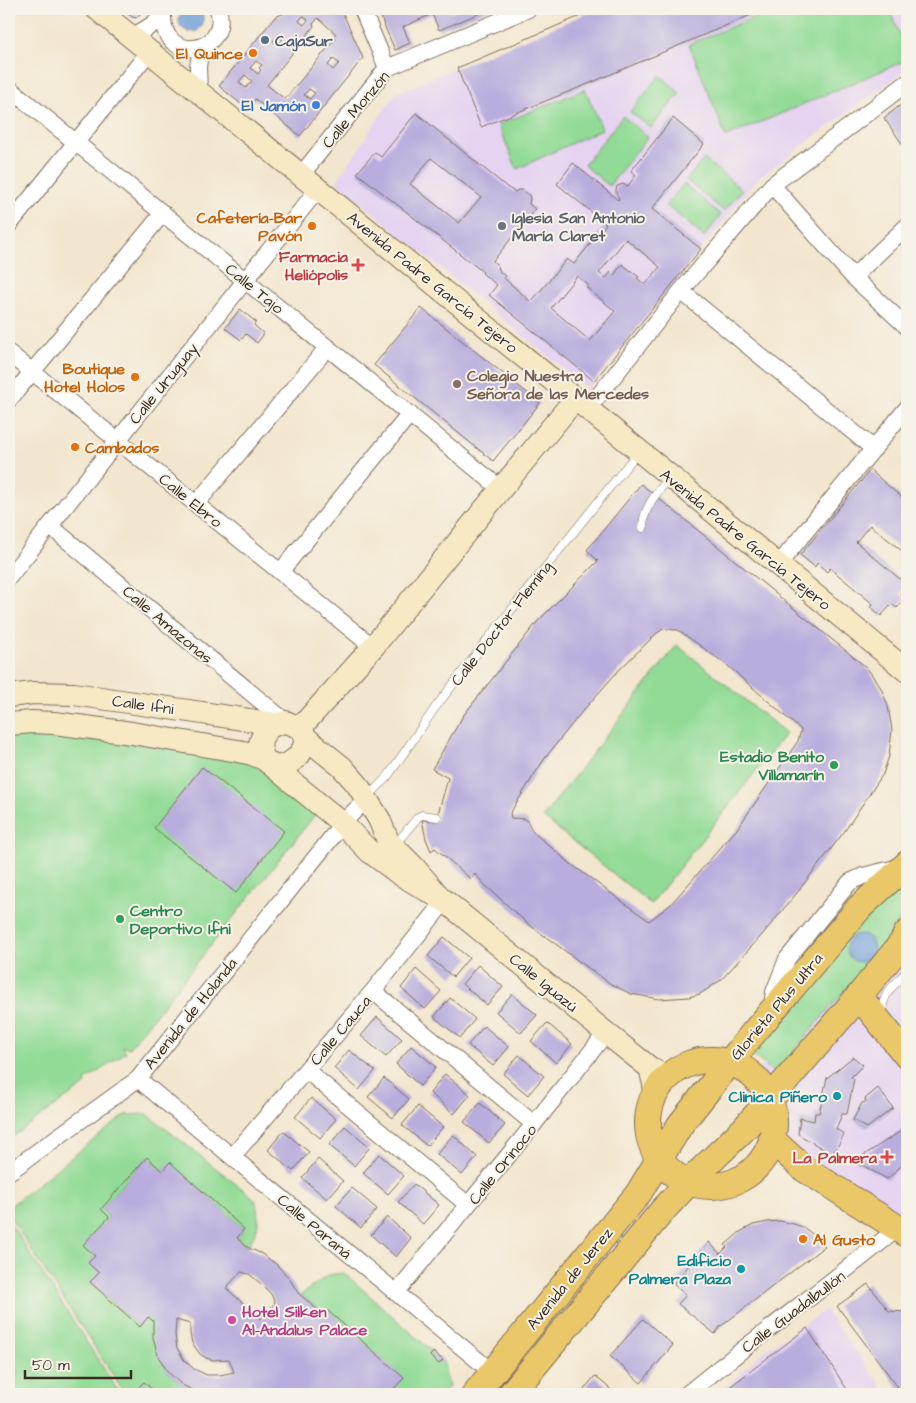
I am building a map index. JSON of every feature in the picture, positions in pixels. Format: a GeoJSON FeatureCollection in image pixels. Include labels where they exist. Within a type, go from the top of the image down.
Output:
{"type":"FeatureCollection","features":[{"type":"Feature","properties":{"kind":"main road","name":"Glorieta Plus Ultra"},"geometry":{"type":"LineString","coordinates":[[660,1160],[680,1125],[772,1011],[860,907],[907,865]]}},
{"type":"Feature","properties":{"kind":"main road"},"geometry":{"type":"LineString","coordinates":[[689,1182],[745,1128],[769,1099],[868,995],[907,933]]}},
{"type":"Feature","properties":{"kind":"main road"},"geometry":{"type":"LineString","coordinates":[[868,995],[887,1030],[907,1056]]}},
{"type":"Feature","properties":{"kind":"main road"},"geometry":{"type":"LineString","coordinates":[[712,1060],[729,1063],[746,1071],[759,1083],[769,1099],[774,1128],[772,1140],[756,1167],[742,1178],[725,1185],[707,1186],[689,1182],[673,1173],[660,1160],[652,1144],[648,1126],[650,1109],[658,1079],[680,1068],[696,1062],[712,1060]]}},
{"type":"Feature","properties":{"kind":"main road"},"geometry":{"type":"LineString","coordinates":[[772,1140],[803,1168],[904,1227]]}},
{"type":"Feature","properties":{"kind":"main road","name":"Avenida de Jerez"},"geometry":{"type":"LineString","coordinates":[[475,1394],[638,1194],[660,1160]]}},
{"type":"Feature","properties":{"kind":"main road"},"geometry":{"type":"LineString","coordinates":[[750,1171],[803,1168]]}},
{"type":"Feature","properties":{"kind":"main road","name":"Avenida de Jerez"},"geometry":{"type":"LineString","coordinates":[[510,1394],[663,1210],[689,1182]]}},
{"type":"Feature","properties":{"kind":"street"},"geometry":{"type":"LineString","coordinates":[[164,11],[164,26],[168,37],[177,45],[189,48],[201,47],[216,36],[220,26],[218,9]]}},
{"type":"Feature","properties":{"kind":"street"},"geometry":{"type":"LineString","coordinates":[[362,9],[387,68]]}},
{"type":"Feature","properties":{"kind":"street","name":"Calle Monzón"},"geometry":{"type":"LineString","coordinates":[[300,175],[387,68],[528,9]]}},
{"type":"Feature","properties":{"kind":"street"},"geometry":{"type":"LineString","coordinates":[[131,37],[145,30],[164,11]]}},
{"type":"Feature","properties":{"kind":"street","name":"Avenida Padre García Tejero"},"geometry":{"type":"LineString","coordinates":[[107,12],[131,37],[149,52],[639,450],[907,671]]}},
{"type":"Feature","properties":{"kind":"street"},"geometry":{"type":"LineString","coordinates":[[198,91],[198,66],[201,47]]}},
{"type":"Feature","properties":{"kind":"street"},"geometry":{"type":"LineString","coordinates":[[9,225],[149,52]]}},
{"type":"Feature","properties":{"kind":"street"},"geometry":{"type":"LineString","coordinates":[[292,728],[303,750],[294,761],[286,765],[269,763],[260,747],[261,738],[266,731],[292,728],[307,722],[373,647],[501,489],[582,404],[772,186],[907,83]]}},
{"type":"Feature","properties":{"kind":"street","name":"Calle Tajo"},"geometry":{"type":"LineString","coordinates":[[9,88],[501,489]]}},
{"type":"Feature","properties":{"kind":"street"},"geometry":{"type":"LineString","coordinates":[[772,186],[853,277],[907,327]]}},
{"type":"Feature","properties":{"kind":"street","name":"Calle Uruguay"},"geometry":{"type":"LineString","coordinates":[[9,577],[318,189]]}},
{"type":"Feature","properties":{"kind":"street"},"geometry":{"type":"LineString","coordinates":[[9,400],[163,213]]}},
{"type":"Feature","properties":{"kind":"street"},"geometry":{"type":"LineString","coordinates":[[853,277],[907,226]]}},
{"type":"Feature","properties":{"kind":"street"},"geometry":{"type":"LineString","coordinates":[[681,291],[874,449]]}},
{"type":"Feature","properties":{"kind":"street"},"geometry":{"type":"LineString","coordinates":[[196,504],[328,347]]}},
{"type":"Feature","properties":{"kind":"street","name":"Calle Ebro"},"geometry":{"type":"LineString","coordinates":[[9,353],[373,647]]}},
{"type":"Feature","properties":{"kind":"street"},"geometry":{"type":"LineString","coordinates":[[778,565],[907,408]]}},
{"type":"Feature","properties":{"kind":"street"},"geometry":{"type":"LineString","coordinates":[[280,572],[410,414]]}},
{"type":"Feature","properties":{"kind":"street","name":"Calle Amazonas"},"geometry":{"type":"LineString","coordinates":[[50,526],[292,728]]}},
{"type":"Feature","properties":{"kind":"street","name":"Calle Ifni"},"geometry":{"type":"LineString","coordinates":[[9,696],[33,693],[74,694],[292,728]]}},
{"type":"Feature","properties":{"kind":"street","name":"Calle Ifni"},"geometry":{"type":"LineString","coordinates":[[9,724],[54,722],[132,733],[252,754],[269,763]]}},
{"type":"Feature","properties":{"kind":"street","name":"Calle Iguazú"},"geometry":{"type":"LineString","coordinates":[[292,728],[342,767],[358,784],[379,819],[393,848],[413,866],[442,899]]}},
{"type":"Feature","properties":{"kind":"street","name":"Calle Iguazú"},"geometry":{"type":"LineString","coordinates":[[269,763],[342,824],[370,852],[398,873],[442,899],[606,1033],[658,1079]]}},
{"type":"Feature","properties":{"kind":"street","name":"Avenida de Holanda"},"geometry":{"type":"LineString","coordinates":[[9,1172],[138,1079],[342,824],[367,798]]}},
{"type":"Feature","properties":{"kind":"street","name":"Calle Cauca"},"geometry":{"type":"LineString","coordinates":[[232,1157],[373,991],[442,899]]}},
{"type":"Feature","properties":{"kind":"street"},"geometry":{"type":"LineString","coordinates":[[373,991],[534,1124]]}},
{"type":"Feature","properties":{"kind":"street","name":"Calle Orinoco"},"geometry":{"type":"LineString","coordinates":[[396,1293],[606,1033]]}},
{"type":"Feature","properties":{"kind":"street"},"geometry":{"type":"LineString","coordinates":[[306,1070],[468,1205]]}},
{"type":"Feature","properties":{"kind":"street","name":"Calle Paraná"},"geometry":{"type":"LineString","coordinates":[[138,1079],[492,1372]]}},
{"type":"Feature","properties":{"kind":"street","name":"Calle Guadalbullón"},"geometry":{"type":"LineString","coordinates":[[687,1394],[731,1358],[904,1227]]}},
{"type":"Feature","properties":{"kind":"lane","name":"Calle Doctor Fleming"},"geometry":{"type":"LineString","coordinates":[[367,798],[388,776],[435,708],[484,644],[639,450]]}},
{"type":"Feature","properties":{"kind":"lane"},"geometry":{"type":"LineString","coordinates":[[643,528],[646,510],[670,476]]}},
{"type":"Feature","properties":{"kind":"lane"},"geometry":{"type":"LineString","coordinates":[[393,848],[418,817],[436,817]]}},
{"type":"Feature","properties":{"kind":"lane"},"geometry":{"type":"LineString","coordinates":[[887,1030],[882,1014],[882,1002],[886,994],[907,971]]}},
{"type":"Feature","properties":{"kind":"lane"},"geometry":{"type":"LineString","coordinates":[[868,995],[886,994]]}},
{"type":"Feature","properties":{"kind":"shaded area"},"geometry":{"type":"Polygon","coordinates":[[[597,9],[907,9],[907,69],[758,178],[588,389],[336,182],[395,94],[597,9]]]}},
{"type":"Feature","properties":{"kind":"shaded area"},"geometry":{"type":"Polygon","coordinates":[[[907,892],[907,1233],[735,1100],[907,892]]]}},
{"type":"Feature","properties":{"kind":"shaded area"},"geometry":{"type":"Polygon","coordinates":[[[825,1310],[887,1394],[719,1394],[761,1353],[825,1310]]]}},
{"type":"Feature","properties":{"kind":"green space"},"geometry":{"type":"Polygon","coordinates":[[[774,9],[889,9],[907,52],[907,60],[726,137],[689,44],[774,9]]]}},
{"type":"Feature","properties":{"kind":"green space"},"geometry":{"type":"Polygon","coordinates":[[[660,75],[680,93],[651,128],[630,112],[660,75]]]}},
{"type":"Feature","properties":{"kind":"green space"},"geometry":{"type":"Polygon","coordinates":[[[585,89],[602,129],[517,169],[498,125],[585,89]]]}},
{"type":"Feature","properties":{"kind":"green space"},"geometry":{"type":"Polygon","coordinates":[[[623,116],[648,137],[609,186],[584,165],[623,116]]]}},
{"type":"Feature","properties":{"kind":"green space"},"geometry":{"type":"Polygon","coordinates":[[[704,159],[742,190],[724,211],[686,180],[704,159]]]}},
{"type":"Feature","properties":{"kind":"green space"},"geometry":{"type":"Polygon","coordinates":[[[684,184],[721,215],[704,237],[666,205],[684,184]]]}},
{"type":"Feature","properties":{"kind":"green space","name":"Estadio Benito Villamarín"},"geometry":{"type":"Polygon","coordinates":[[[677,645],[786,733],[651,904],[543,817],[677,645]]]}},
{"type":"Feature","properties":{"kind":"green space","name":"Centro Deportivo Ifni"},"geometry":{"type":"Polygon","coordinates":[[[25,728],[244,758],[318,811],[129,1048],[122,1046],[126,1052],[85,1081],[86,1084],[12,1137],[9,1133],[9,730],[25,728]]]}},
{"type":"Feature","properties":{"kind":"green space"},"geometry":{"type":"Polygon","coordinates":[[[893,892],[905,894],[907,903],[902,916],[878,951],[775,1073],[750,1053],[831,954],[893,892]]]}},
{"type":"Feature","properties":{"kind":"green space"},"geometry":{"type":"Polygon","coordinates":[[[147,1114],[255,1199],[257,1207],[257,1229],[247,1247],[237,1238],[244,1229],[170,1163],[162,1171],[147,1157],[101,1209],[109,1217],[84,1245],[95,1256],[89,1263],[99,1273],[90,1283],[139,1326],[148,1317],[153,1321],[158,1356],[168,1372],[182,1385],[201,1394],[125,1394],[9,1215],[9,1207],[125,1115],[147,1114]]]}},
{"type":"Feature","properties":{"kind":"green space"},"geometry":{"type":"Polygon","coordinates":[[[9,1221],[120,1394],[9,1394],[9,1221]]]}},
{"type":"Feature","properties":{"kind":"green space"},"geometry":{"type":"Polygon","coordinates":[[[344,1273],[433,1352],[431,1356],[439,1364],[443,1360],[449,1387],[442,1394],[389,1394],[403,1378],[327,1310],[323,1314],[301,1295],[328,1275],[344,1273]]]}},
{"type":"Feature","properties":{"kind":"water"},"geometry":{"type":"Polygon","coordinates":[[[187,9],[196,9],[203,15],[203,25],[197,31],[188,32],[181,27],[179,19],[187,9]]]}},
{"type":"Feature","properties":{"kind":"water"},"geometry":{"type":"Polygon","coordinates":[[[860,934],[870,938],[874,948],[870,958],[860,962],[850,958],[846,948],[850,938],[860,934]]]}},
{"type":"Feature","properties":{"kind":"building"},"geometry":{"type":"Polygon","coordinates":[[[127,9],[141,9],[141,13],[136,18],[132,17],[124,11],[127,9]]]}},
{"type":"Feature","properties":{"kind":"building"},"geometry":{"type":"Polygon","coordinates":[[[294,9],[341,9],[363,58],[300,136],[255,99],[247,109],[219,86],[275,17],[294,9]],[[303,16],[299,21],[304,25],[308,20],[303,16]],[[318,18],[313,24],[314,26],[267,85],[285,99],[336,38],[334,36],[336,34],[318,18]],[[278,34],[273,41],[278,45],[283,38],[278,34]],[[333,59],[328,65],[333,70],[339,63],[333,59]],[[256,61],[250,68],[258,74],[261,70],[259,68],[262,65],[256,61]],[[245,75],[239,82],[246,88],[252,81],[245,75]],[[309,89],[304,95],[310,99],[315,93],[309,89]]]}},
{"type":"Feature","properties":{"kind":"building"},"geometry":{"type":"Polygon","coordinates":[[[377,9],[395,9],[396,11],[401,9],[450,9],[452,13],[454,12],[452,9],[490,9],[439,30],[432,14],[403,27],[410,43],[395,50],[377,9]]]}},
{"type":"Feature","properties":{"kind":"building"},"geometry":{"type":"Polygon","coordinates":[[[597,9],[765,9],[481,127],[457,68],[597,9]]]}},
{"type":"Feature","properties":{"kind":"building"},"geometry":{"type":"Polygon","coordinates":[[[906,101],[907,142],[903,145],[884,118],[906,101]]]}},
{"type":"Feature","properties":{"kind":"building"},"geometry":{"type":"Polygon","coordinates":[[[416,113],[508,188],[515,192],[523,190],[529,195],[529,204],[535,209],[493,261],[505,276],[504,278],[531,302],[567,259],[574,264],[606,224],[557,184],[573,163],[618,200],[617,186],[623,184],[628,186],[636,175],[631,171],[673,118],[704,144],[652,209],[701,249],[594,381],[489,295],[497,285],[483,272],[357,173],[375,152],[381,157],[416,113]],[[431,158],[410,184],[459,223],[481,197],[431,158]],[[626,239],[599,273],[606,278],[611,272],[614,275],[622,264],[639,277],[637,278],[645,285],[660,267],[626,239]],[[577,276],[551,308],[590,341],[615,311],[587,288],[588,285],[577,276]]]}},
{"type":"Feature","properties":{"kind":"building","name":"Colegio Nuestra Señora de las Mercedes"},"geometry":{"type":"Polygon","coordinates":[[[421,308],[540,403],[493,461],[374,365],[421,308]]]}},
{"type":"Feature","properties":{"kind":"building"},"geometry":{"type":"Polygon","coordinates":[[[240,309],[256,322],[254,325],[264,334],[257,343],[246,334],[241,340],[225,328],[240,309]]]}},
{"type":"Feature","properties":{"kind":"building"},"geometry":{"type":"Polygon","coordinates":[[[870,470],[907,502],[907,555],[870,525],[856,542],[907,585],[900,594],[905,598],[897,608],[892,604],[881,616],[871,607],[873,604],[830,568],[827,572],[817,563],[815,567],[800,555],[870,470]]]}},
{"type":"Feature","properties":{"kind":"building","name":"Estadio Benito Villamarín"},"geometry":{"type":"Polygon","coordinates":[[[641,484],[867,668],[881,688],[888,706],[892,730],[889,756],[883,774],[844,832],[762,935],[721,980],[700,994],[689,997],[659,999],[631,994],[611,984],[527,923],[475,874],[471,879],[435,848],[431,851],[426,839],[422,820],[436,821],[448,778],[432,769],[463,716],[537,622],[598,561],[587,550],[641,484]],[[663,629],[618,671],[545,758],[510,813],[511,818],[526,819],[533,832],[571,864],[649,921],[670,905],[737,829],[798,741],[801,730],[727,665],[678,630],[663,629]]]}},
{"type":"Feature","properties":{"kind":"building"},"geometry":{"type":"Polygon","coordinates":[[[202,767],[284,831],[236,893],[154,828],[202,767]]]}},
{"type":"Feature","properties":{"kind":"building"},"geometry":{"type":"Polygon","coordinates":[[[444,937],[469,958],[453,977],[428,956],[444,937]]]}},
{"type":"Feature","properties":{"kind":"building"},"geometry":{"type":"Polygon","coordinates":[[[478,965],[503,987],[487,1005],[462,984],[478,965]]]}},
{"type":"Feature","properties":{"kind":"building"},"geometry":{"type":"Polygon","coordinates":[[[416,969],[441,991],[425,1009],[401,988],[416,969]]]}},
{"type":"Feature","properties":{"kind":"building"},"geometry":{"type":"Polygon","coordinates":[[[512,994],[537,1015],[521,1033],[496,1012],[512,994]]]}},
{"type":"Feature","properties":{"kind":"building"},"geometry":{"type":"Polygon","coordinates":[[[450,998],[475,1019],[460,1038],[434,1017],[450,998]]]}},
{"type":"Feature","properties":{"kind":"building"},"geometry":{"type":"Polygon","coordinates":[[[377,1017],[402,1039],[386,1057],[361,1036],[377,1017]]]}},
{"type":"Feature","properties":{"kind":"building"},"geometry":{"type":"Polygon","coordinates":[[[547,1023],[572,1044],[556,1063],[531,1041],[547,1023]]]}},
{"type":"Feature","properties":{"kind":"building"},"geometry":{"type":"Polygon","coordinates":[[[484,1026],[509,1047],[493,1066],[468,1045],[484,1026]]]}},
{"type":"Feature","properties":{"kind":"building"},"geometry":{"type":"Polygon","coordinates":[[[411,1046],[436,1067],[420,1086],[396,1064],[411,1046]]]}},
{"type":"Feature","properties":{"kind":"building"},"geometry":{"type":"Polygon","coordinates":[[[349,1050],[375,1071],[359,1090],[334,1068],[349,1050]]]}},
{"type":"Feature","properties":{"kind":"building"},"geometry":{"type":"Polygon","coordinates":[[[519,1055],[544,1076],[528,1095],[503,1074],[519,1055]]]}},
{"type":"Feature","properties":{"kind":"building","name":"Clinica Piñero"},"geometry":{"type":"Polygon","coordinates":[[[853,1057],[863,1065],[851,1077],[854,1079],[847,1114],[842,1114],[836,1129],[844,1134],[833,1155],[798,1134],[800,1118],[814,1121],[815,1113],[819,1113],[827,1078],[853,1057]]]}},
{"type":"Feature","properties":{"kind":"building"},"geometry":{"type":"Polygon","coordinates":[[[445,1074],[470,1095],[454,1114],[430,1093],[445,1074]]]}},
{"type":"Feature","properties":{"kind":"building"},"geometry":{"type":"Polygon","coordinates":[[[384,1078],[409,1099],[393,1118],[368,1097],[384,1078]]]}},
{"type":"Feature","properties":{"kind":"building"},"geometry":{"type":"Polygon","coordinates":[[[878,1088],[893,1108],[867,1128],[853,1120],[862,1103],[866,1102],[865,1099],[878,1088]]]}},
{"type":"Feature","properties":{"kind":"building"},"geometry":{"type":"Polygon","coordinates":[[[311,1098],[336,1119],[320,1138],[295,1117],[311,1098]]]}},
{"type":"Feature","properties":{"kind":"building"},"geometry":{"type":"Polygon","coordinates":[[[480,1103],[505,1125],[489,1143],[464,1122],[480,1103]]]}},
{"type":"Feature","properties":{"kind":"building"},"geometry":{"type":"Polygon","coordinates":[[[418,1106],[443,1127],[427,1146],[402,1125],[418,1106]]]}},
{"type":"Feature","properties":{"kind":"building"},"geometry":{"type":"Polygon","coordinates":[[[345,1126],[370,1147],[354,1166],[329,1145],[345,1126]]]}},
{"type":"Feature","properties":{"kind":"building"},"geometry":{"type":"Polygon","coordinates":[[[907,1127],[907,1161],[887,1179],[855,1161],[907,1127]]]}},
{"type":"Feature","properties":{"kind":"building"},"geometry":{"type":"Polygon","coordinates":[[[283,1131],[309,1152],[293,1171],[268,1150],[283,1131]]]}},
{"type":"Feature","properties":{"kind":"building"},"geometry":{"type":"Polygon","coordinates":[[[453,1135],[477,1157],[462,1175],[437,1154],[453,1135]]]}},
{"type":"Feature","properties":{"kind":"building"},"geometry":{"type":"Polygon","coordinates":[[[379,1154],[404,1176],[388,1194],[363,1173],[379,1154]]]}},
{"type":"Feature","properties":{"kind":"building"},"geometry":{"type":"Polygon","coordinates":[[[147,1157],[162,1171],[170,1162],[244,1229],[237,1238],[247,1247],[262,1254],[276,1264],[289,1278],[298,1293],[323,1314],[327,1310],[404,1378],[389,1394],[201,1394],[182,1385],[168,1372],[158,1356],[153,1337],[153,1321],[148,1317],[140,1327],[90,1282],[99,1273],[88,1263],[95,1256],[83,1245],[109,1217],[101,1209],[147,1157]],[[241,1272],[226,1288],[261,1319],[275,1303],[271,1294],[260,1283],[249,1274],[241,1272]],[[176,1320],[175,1335],[177,1348],[184,1360],[194,1369],[207,1375],[234,1372],[229,1359],[213,1360],[200,1354],[192,1343],[190,1324],[176,1320]]]}},
{"type":"Feature","properties":{"kind":"building"},"geometry":{"type":"Polygon","coordinates":[[[318,1159],[343,1181],[327,1199],[302,1178],[318,1159]]]}},
{"type":"Feature","properties":{"kind":"building"},"geometry":{"type":"Polygon","coordinates":[[[414,1184],[439,1205],[423,1224],[398,1202],[414,1184]]]}},
{"type":"Feature","properties":{"kind":"building"},"geometry":{"type":"Polygon","coordinates":[[[352,1188],[377,1209],[361,1228],[336,1206],[352,1188]]]}},
{"type":"Feature","properties":{"kind":"building"},"geometry":{"type":"Polygon","coordinates":[[[387,1217],[411,1238],[396,1257],[371,1235],[387,1217]]]}},
{"type":"Feature","properties":{"kind":"building","name":"Edificio Palmera Plaza"},"geometry":{"type":"Polygon","coordinates":[[[780,1221],[803,1227],[825,1246],[720,1327],[715,1334],[678,1304],[686,1295],[673,1284],[709,1242],[720,1254],[727,1247],[725,1245],[740,1232],[753,1225],[780,1221]]]}},
{"type":"Feature","properties":{"kind":"building"},"geometry":{"type":"Polygon","coordinates":[[[868,1284],[889,1311],[907,1312],[907,1394],[903,1394],[837,1306],[868,1284]]]}},
{"type":"Feature","properties":{"kind":"building"},"geometry":{"type":"Polygon","coordinates":[[[643,1319],[673,1345],[641,1383],[610,1356],[643,1319]]]}},
{"type":"Feature","properties":{"kind":"building"},"geometry":{"type":"Polygon","coordinates":[[[807,1328],[850,1394],[731,1394],[727,1389],[807,1328]]]}},
{"type":"Feature","properties":{"kind":"building"},"geometry":{"type":"Polygon","coordinates":[[[433,1352],[443,1360],[439,1364],[430,1356],[433,1352]]]}},
{"type":"Feature","properties":{"kind":"building"},"geometry":{"type":"Polygon","coordinates":[[[595,1376],[616,1394],[580,1394],[595,1376]]]}},
{"type":"Feature","properties":{"kind":"building"},"geometry":{"type":"Polygon","coordinates":[[[144,1382],[157,1394],[139,1394],[136,1390],[144,1382]]]}},
{"type":"Feature","properties":{"kind":"place","name":"CajaSur"},"geometry":{"type":"Point","coordinates":[265,40]}},
{"type":"Feature","properties":{"kind":"place","name":"El Quince"},"geometry":{"type":"Point","coordinates":[253,53]}},
{"type":"Feature","properties":{"kind":"place","name":"El Jamón"},"geometry":{"type":"Point","coordinates":[316,105]}},
{"type":"Feature","properties":{"kind":"place","name":"Cafetería-Bar Pavón"},"geometry":{"type":"Point","coordinates":[312,226]}},
{"type":"Feature","properties":{"kind":"place","name":"Iglesia San Antonio María Claret"},"geometry":{"type":"Point","coordinates":[502,226]}},
{"type":"Feature","properties":{"kind":"place","name":"Farmacia Heliópolis"},"geometry":{"type":"Point","coordinates":[358,265]}},
{"type":"Feature","properties":{"kind":"place","name":"Boutique Hotel Holos"},"geometry":{"type":"Point","coordinates":[135,377]}},
{"type":"Feature","properties":{"kind":"place","name":"Colegio Nuestra Señora de las Mercedes"},"geometry":{"type":"Point","coordinates":[457,384]}},
{"type":"Feature","properties":{"kind":"place","name":"Cambados"},"geometry":{"type":"Point","coordinates":[75,447]}},
{"type":"Feature","properties":{"kind":"place","name":"Estadio Benito Villamarín"},"geometry":{"type":"Point","coordinates":[834,765]}},
{"type":"Feature","properties":{"kind":"place","name":"Centro Deportivo Ifni"},"geometry":{"type":"Point","coordinates":[120,919]}},
{"type":"Feature","properties":{"kind":"place","name":"Clinica Piñero"},"geometry":{"type":"Point","coordinates":[837,1096]}},
{"type":"Feature","properties":{"kind":"place","name":"La Palmera"},"geometry":{"type":"Point","coordinates":[887,1157]}},
{"type":"Feature","properties":{"kind":"place","name":"Al Gusto"},"geometry":{"type":"Point","coordinates":[803,1239]}},
{"type":"Feature","properties":{"kind":"place","name":"Edificio Palmera Plaza"},"geometry":{"type":"Point","coordinates":[741,1269]}},
{"type":"Feature","properties":{"kind":"place","name":"Hotel Silken Al-Andalus Palace"},"geometry":{"type":"Point","coordinates":[232,1320]}}]}
